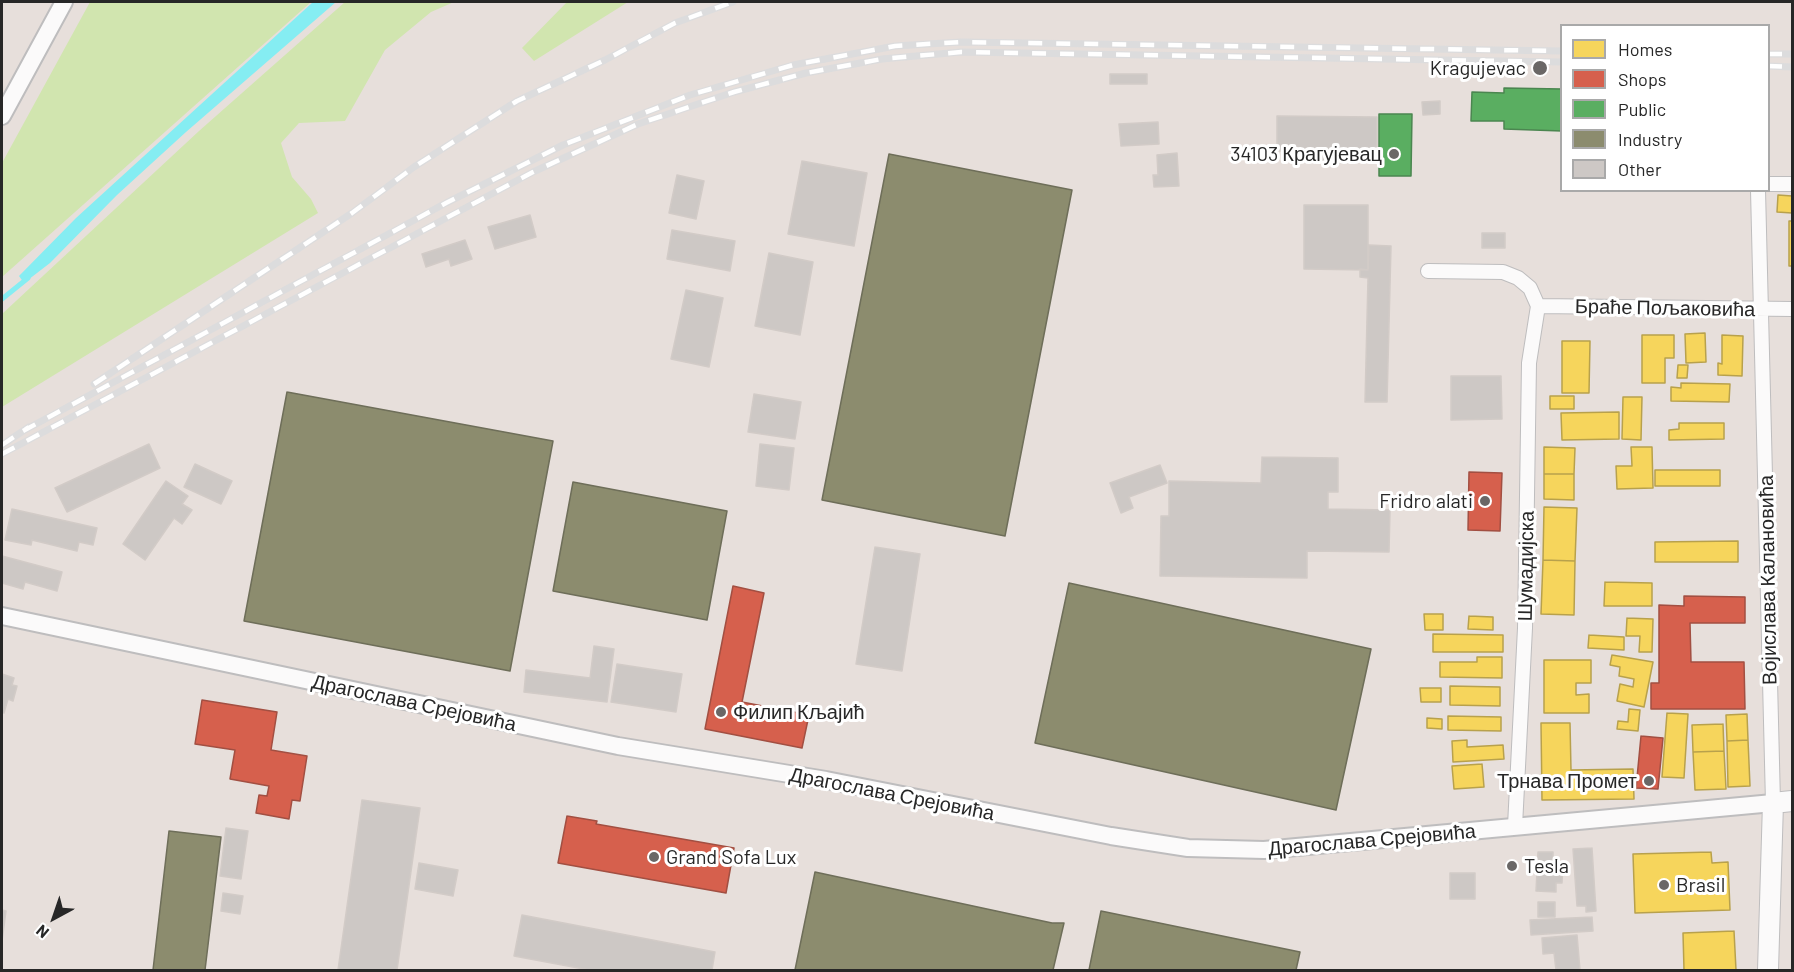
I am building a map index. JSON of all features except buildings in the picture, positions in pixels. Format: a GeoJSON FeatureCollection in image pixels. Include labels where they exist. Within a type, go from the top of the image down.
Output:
{"type":"FeatureCollection","features":[{"type":"Feature","properties":{"kind":"main road","name":"Драгослава Срејовића"},"geometry":{"type":"LineString","coordinates":[[1773,803],[1792,801]]}},
{"type":"Feature","properties":{"kind":"main road","name":"Војислава Калановића"},"geometry":{"type":"LineString","coordinates":[[1768,970],[1773,803]]}},
{"type":"Feature","properties":{"kind":"street"},"geometry":{"type":"LineString","coordinates":[[2,116],[61,6]]}},
{"type":"Feature","properties":{"kind":"street"},"geometry":{"type":"LineString","coordinates":[[1770,184],[1792,184]]}},
{"type":"Feature","properties":{"kind":"street","name":"Војислава Калановића"},"geometry":{"type":"LineString","coordinates":[[1758,192],[1773,803]]}},
{"type":"Feature","properties":{"kind":"street"},"geometry":{"type":"LineString","coordinates":[[1428,271],[1503,272],[1518,278],[1530,288],[1538,306]]}},
{"type":"Feature","properties":{"kind":"street","name":"Браће Пољаковића"},"geometry":{"type":"LineString","coordinates":[[1538,306],[1792,309]]}},
{"type":"Feature","properties":{"kind":"street","name":"Шумадијска"},"geometry":{"type":"LineString","coordinates":[[1515,826],[1525,628],[1529,363],[1538,306]]}},
{"type":"Feature","properties":{"kind":"street","name":"Драгослава Срејовића"},"geometry":{"type":"LineString","coordinates":[[2,616],[618,746],[826,780],[1163,845],[1214,850],[1264,850],[1773,803]]}},
{"type":"Feature","properties":{"kind":"green space"},"geometry":{"type":"Polygon","coordinates":[[[90,2],[311,2],[2,277],[2,163],[90,2]]]}},
{"type":"Feature","properties":{"kind":"green space"},"geometry":{"type":"Polygon","coordinates":[[[345,2],[454,2],[431,12],[385,50],[345,121],[299,123],[281,143],[292,177],[311,199],[318,213],[2,407],[2,314],[199,131],[345,2]]]}},
{"type":"Feature","properties":{"kind":"green space"},"geometry":{"type":"Polygon","coordinates":[[[567,2],[628,2],[534,61],[522,48],[567,2]]]}},
{"type":"Feature","properties":{"kind":"water"},"geometry":{"type":"Polygon","coordinates":[[[313,2],[336,2],[186,132],[117,195],[50,263],[24,283],[19,276],[76,218],[313,2]]]}},
{"type":"Feature","properties":{"kind":"waterway"},"geometry":{"type":"LineString","coordinates":[[2,299],[28,278]]}},
{"type":"Feature","properties":{"kind":"railway"},"geometry":{"type":"LineString","coordinates":[[94,384],[352,213],[414,167],[517,101],[605,60],[675,23],[733,2]]}},
{"type":"Feature","properties":{"kind":"railway"},"geometry":{"type":"LineString","coordinates":[[23,431],[446,203],[563,145],[690,95],[793,65],[895,46],[961,42],[1560,51]]}},
{"type":"Feature","properties":{"kind":"railway"},"geometry":{"type":"LineString","coordinates":[[2,454],[533,172],[638,124],[734,92],[806,73],[882,59],[961,52],[1560,62]]}},
{"type":"Feature","properties":{"kind":"railway"},"geometry":{"type":"LineString","coordinates":[[1770,54],[1792,54]]}},
{"type":"Feature","properties":{"kind":"railway"},"geometry":{"type":"LineString","coordinates":[[1770,66],[1792,67]]}},
{"type":"Feature","properties":{"kind":"railway"},"geometry":{"type":"LineString","coordinates":[[2,445],[29,427]]}},
{"type":"Feature","properties":{"kind":"place","name":"Kragujevac"},"geometry":{"type":"Point","coordinates":[1540,68]}},
{"type":"Feature","properties":{"kind":"place","name":"34103 Крагујевац"},"geometry":{"type":"Point","coordinates":[1394,154]}},
{"type":"Feature","properties":{"kind":"place","name":"Fridro alati"},"geometry":{"type":"Point","coordinates":[1485,501]}},
{"type":"Feature","properties":{"kind":"place","name":"Филип Кљајић"},"geometry":{"type":"Point","coordinates":[721,712]}},
{"type":"Feature","properties":{"kind":"place","name":"Трнава Промет"},"geometry":{"type":"Point","coordinates":[1649,781]}},
{"type":"Feature","properties":{"kind":"place","name":"Grand Sofa Lux"},"geometry":{"type":"Point","coordinates":[654,857]}},
{"type":"Feature","properties":{"kind":"place","name":"Tesla"},"geometry":{"type":"Point","coordinates":[1512,866]}},
{"type":"Feature","properties":{"kind":"place","name":"Brasil"},"geometry":{"type":"Point","coordinates":[1664,885]}}]}
